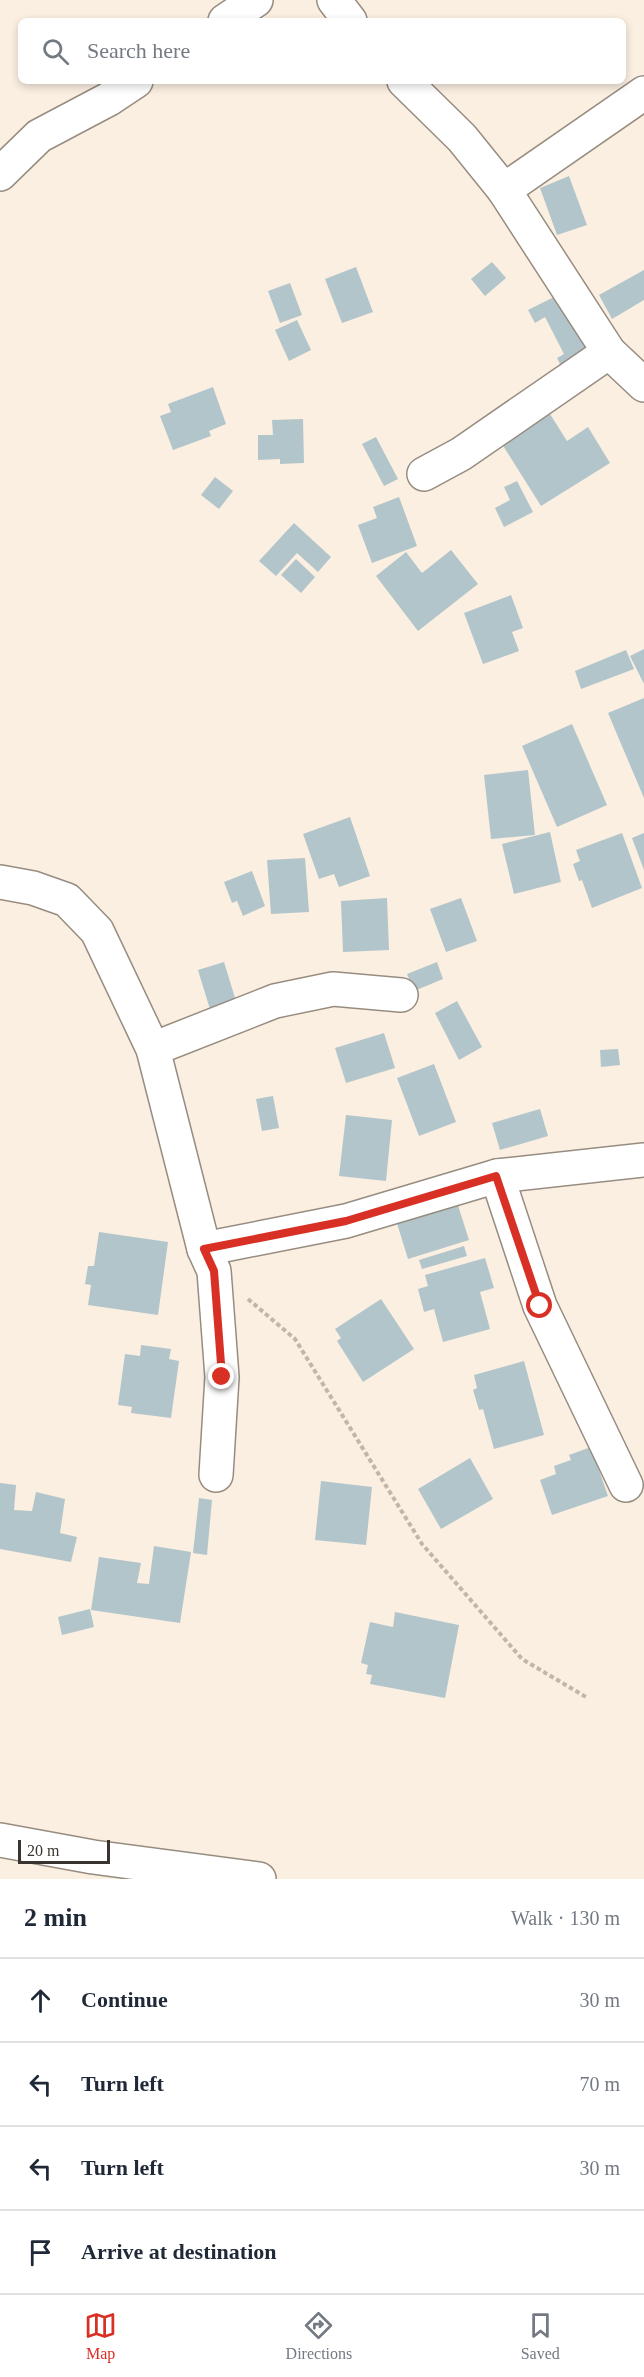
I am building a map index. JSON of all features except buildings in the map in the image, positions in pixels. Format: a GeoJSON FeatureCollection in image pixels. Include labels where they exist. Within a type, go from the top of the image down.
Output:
{"type":"FeatureCollection","features":[{"type":"Feature","properties":{"kind":"street"},"geometry":{"type":"LineString","coordinates":[[229,18],[256,0]]}},
{"type":"Feature","properties":{"kind":"street"},"geometry":{"type":"LineString","coordinates":[[334,0],[348,18]]}},
{"type":"Feature","properties":{"kind":"street"},"geometry":{"type":"LineString","coordinates":[[0,174],[39,136],[109,99],[132,84]]}},
{"type":"Feature","properties":{"kind":"street"},"geometry":{"type":"LineString","coordinates":[[407,84],[462,138],[504,190],[609,352],[644,385]]}},
{"type":"Feature","properties":{"kind":"street"},"geometry":{"type":"LineString","coordinates":[[504,190],[644,93]]}},
{"type":"Feature","properties":{"kind":"street"},"geometry":{"type":"LineString","coordinates":[[424,474],[461,454],[609,352]]}},
{"type":"Feature","properties":{"kind":"street"},"geometry":{"type":"LineString","coordinates":[[0,882],[33,888],[67,900],[97,931],[153,1049],[209,1260],[222,1377],[216,1475]]}},
{"type":"Feature","properties":{"kind":"street"},"geometry":{"type":"LineString","coordinates":[[153,1049],[275,1001],[333,989],[401,995]]}},
{"type":"Feature","properties":{"kind":"street"},"geometry":{"type":"LineString","coordinates":[[209,1260],[496,1176],[644,1160]]}},
{"type":"Feature","properties":{"kind":"street"},"geometry":{"type":"LineString","coordinates":[[496,1176],[540,1306],[626,1485]]}},
{"type":"Feature","properties":{"kind":"street"},"geometry":{"type":"LineString","coordinates":[[0,1840],[92,1868],[259,1879]]}},
{"type":"Feature","properties":{"kind":"path"},"geometry":{"type":"LineString","coordinates":[[209,1260],[295,1339],[422,1544],[522,1659],[586,1697]]}},
{"type":"Feature","properties":{"kind":"route"},"geometry":{"type":"LineString","coordinates":[[222,1377],[214,1271],[204,1249],[346,1221],[496,1176],[540,1306]]}}]}
